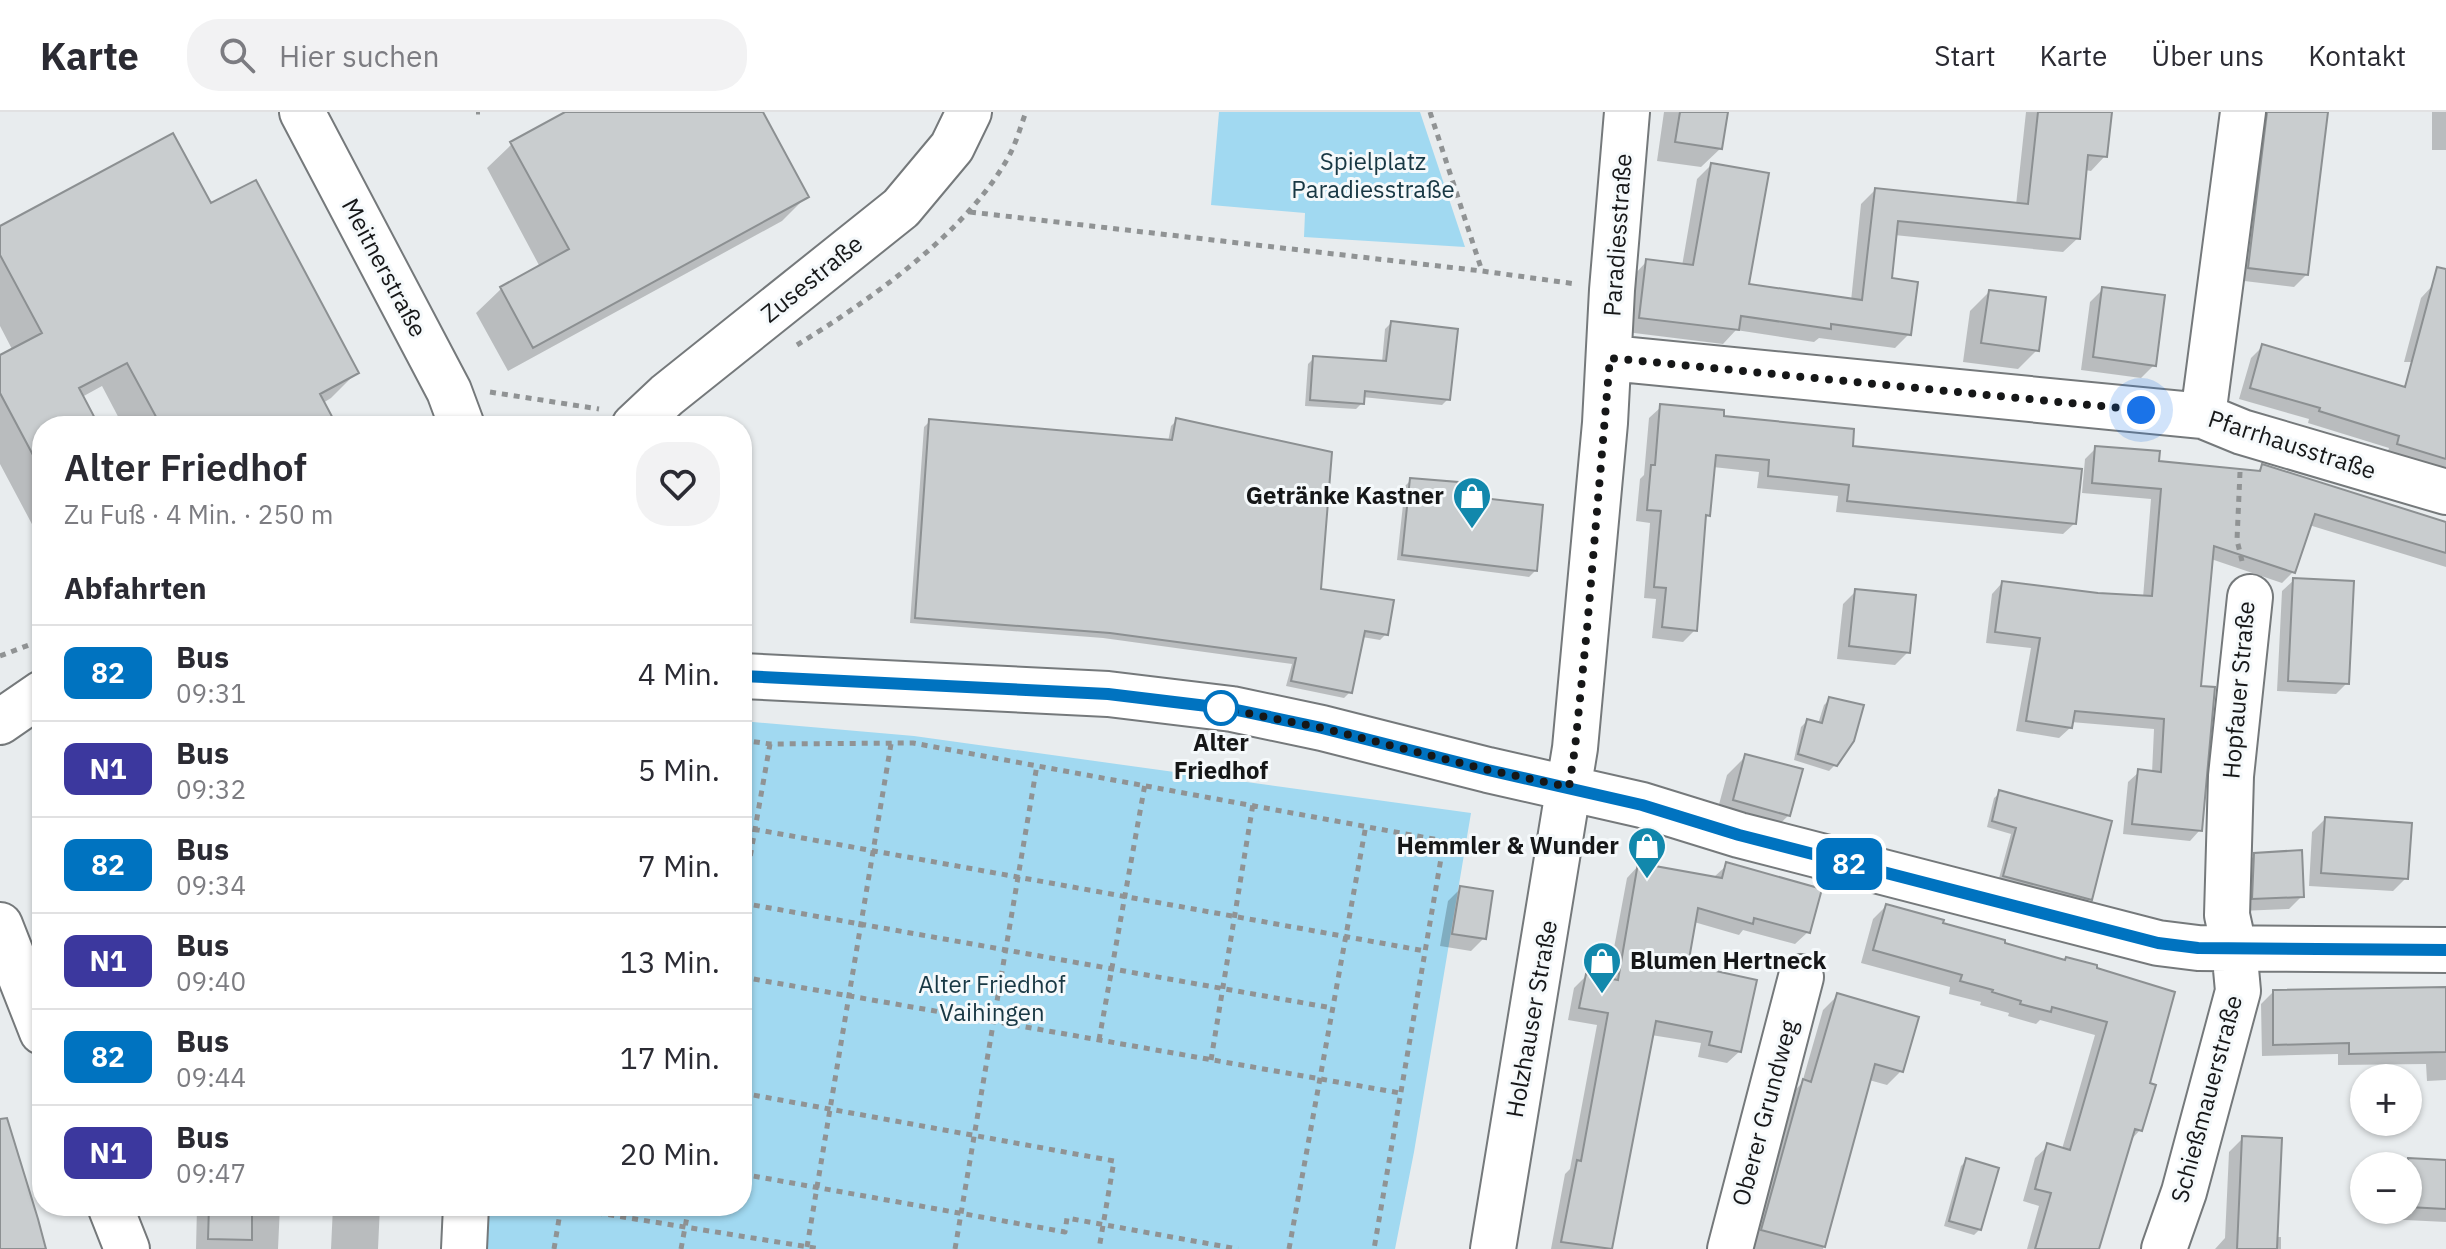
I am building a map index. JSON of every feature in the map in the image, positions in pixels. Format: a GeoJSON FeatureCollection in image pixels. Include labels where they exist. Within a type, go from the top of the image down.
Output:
{"type":"FeatureCollection","features":[{"type":"Feature","properties":{"kind":"street","name":"Meitnerstraße"},"geometry":{"type":"LineString","coordinates":[[302,112],[458,416]]}},
{"type":"Feature","properties":{"kind":"street","name":"Zusestraße"},"geometry":{"type":"LineString","coordinates":[[631,416],[667,395],[901,208],[952,147],[969,112]]}},
{"type":"Feature","properties":{"kind":"street","name":"Paradiesstraße"},"geometry":{"type":"LineString","coordinates":[[1569,787],[1586,644],[1627,112]]}},
{"type":"Feature","properties":{"kind":"street"},"geometry":{"type":"LineString","coordinates":[[2223,424],[2243,112]]}},
{"type":"Feature","properties":{"kind":"street","name":"Pfarrhausstraße"},"geometry":{"type":"LineString","coordinates":[[1610,358],[2223,424],[2446,492]]}},
{"type":"Feature","properties":{"kind":"street","name":"Hopfauer Straße"},"geometry":{"type":"LineString","coordinates":[[2234,947],[2227,915],[2231,776],[2250,597]]}},
{"type":"Feature","properties":{"kind":"street"},"geometry":{"type":"LineString","coordinates":[[752,676],[1108,694],[1232,709],[1642,805],[1739,835],[2158,943],[2198,948],[2446,950]]}},
{"type":"Feature","properties":{"kind":"street"},"geometry":{"type":"LineString","coordinates":[[0,722],[32,700]]}},
{"type":"Feature","properties":{"kind":"street","name":"Holzhauser Straße"},"geometry":{"type":"LineString","coordinates":[[1493,1249],[1569,787]]}},
{"type":"Feature","properties":{"kind":"street"},"geometry":{"type":"LineString","coordinates":[[0,925],[32,1007]]}},
{"type":"Feature","properties":{"kind":"street","name":"Schießmauerstraße"},"geometry":{"type":"LineString","coordinates":[[2164,1249],[2184,1192],[2238,991],[2234,947]]}},
{"type":"Feature","properties":{"kind":"street","name":"Oberer Grundweg"},"geometry":{"type":"LineString","coordinates":[[1730,1249],[1801,977]]}},
{"type":"Feature","properties":{"kind":"street"},"geometry":{"type":"LineString","coordinates":[[114,1216],[127,1249]]}},
{"type":"Feature","properties":{"kind":"street"},"geometry":{"type":"LineString","coordinates":[[464,1249],[466,1216]]}},
{"type":"Feature","properties":{"kind":"path"},"geometry":{"type":"LineString","coordinates":[[793,347],[897,275],[970,212],[1010,153],[1026,112]]}},
{"type":"Feature","properties":{"kind":"path"},"geometry":{"type":"LineString","coordinates":[[1430,112],[1482,271]]}},
{"type":"Feature","properties":{"kind":"path"},"geometry":{"type":"LineString","coordinates":[[970,212],[1482,271],[1612,290]]}},
{"type":"Feature","properties":{"kind":"path"},"geometry":{"type":"LineString","coordinates":[[458,416],[490,392],[601,409],[612,416]]}},
{"type":"Feature","properties":{"kind":"path","name":"Hopfauer Straße"},"geometry":{"type":"LineString","coordinates":[[2223,424],[2237,540],[2250,597]]}},
{"type":"Feature","properties":{"kind":"path"},"geometry":{"type":"LineString","coordinates":[[0,656],[32,644]]}},
{"type":"Feature","properties":{"kind":"path"},"geometry":{"type":"LineString","coordinates":[[752,741],[913,743],[1444,841],[1374,1249]]}},
{"type":"Feature","properties":{"kind":"path"},"geometry":{"type":"LineString","coordinates":[[752,847],[770,744]]}},
{"type":"Feature","properties":{"kind":"path"},"geometry":{"type":"LineString","coordinates":[[807,1247],[891,744]]}},
{"type":"Feature","properties":{"kind":"path"},"geometry":{"type":"LineString","coordinates":[[955,1249],[1037,765]]}},
{"type":"Feature","properties":{"kind":"path"},"geometry":{"type":"LineString","coordinates":[[1099,1040],[1145,784]]}},
{"type":"Feature","properties":{"kind":"path"},"geometry":{"type":"LineString","coordinates":[[1211,1060],[1253,804]]}},
{"type":"Feature","properties":{"kind":"path"},"geometry":{"type":"LineString","coordinates":[[1289,1249],[1366,825]]}},
{"type":"Feature","properties":{"kind":"path"},"geometry":{"type":"LineString","coordinates":[[752,829],[1425,951]]}},
{"type":"Feature","properties":{"kind":"path"},"geometry":{"type":"LineString","coordinates":[[752,905],[1332,1008]]}},
{"type":"Feature","properties":{"kind":"path"},"geometry":{"type":"LineString","coordinates":[[752,979],[1400,1093]]}},
{"type":"Feature","properties":{"kind":"path"},"geometry":{"type":"LineString","coordinates":[[752,1095],[1114,1161],[1099,1249]]}},
{"type":"Feature","properties":{"kind":"path"},"geometry":{"type":"LineString","coordinates":[[752,1176],[1065,1232],[1067,1218],[1238,1249]]}},
{"type":"Feature","properties":{"kind":"path"},"geometry":{"type":"LineString","coordinates":[[554,1249],[559,1216]]}},
{"type":"Feature","properties":{"kind":"path"},"geometry":{"type":"LineString","coordinates":[[620,1216],[821,1249]]}},
{"type":"Feature","properties":{"kind":"path"},"geometry":{"type":"LineString","coordinates":[[681,1249],[687,1216]]}},
{"type":"Feature","properties":{"kind":"green space","name":"Spielplatz Paradiesstraße"},"geometry":{"type":"Polygon","coordinates":[[[1219,112],[1420,112],[1465,247],[1304,237],[1305,213],[1211,205],[1219,112]]]}},
{"type":"Feature","properties":{"kind":"green space","name":"Alter Friedhof Vaihingen"},"geometry":{"type":"Polygon","coordinates":[[[752,722],[914,736],[1471,813],[1395,1249],[485,1249],[487,1216],[752,1216],[752,722]]]}},
{"type":"Feature","properties":{"kind":"building"},"geometry":{"type":"Polygon","coordinates":[[[565,112],[763,112],[809,197],[533,348],[500,287],[569,249],[510,142],[565,112]]]}},
{"type":"Feature","properties":{"kind":"building"},"geometry":{"type":"Polygon","coordinates":[[[1680,112],[1728,112],[1722,149],[1675,142],[1680,112]]]}},
{"type":"Feature","properties":{"kind":"building"},"geometry":{"type":"Polygon","coordinates":[[[2038,112],[2112,112],[2107,157],[2088,155],[2080,239],[1898,221],[1892,278],[1918,282],[1911,335],[1831,324],[1831,329],[1741,316],[1739,330],[1639,318],[1646,259],[1693,265],[1711,163],[1769,173],[1749,284],[1862,300],[1875,188],[2028,204],[2038,112]]]}},
{"type":"Feature","properties":{"kind":"building"},"geometry":{"type":"Polygon","coordinates":[[[2267,112],[2328,112],[2308,275],[2248,268],[2267,112]]]}},
{"type":"Feature","properties":{"kind":"building"},"geometry":{"type":"Polygon","coordinates":[[[173,133],[211,203],[256,180],[359,373],[320,394],[332,416],[156,416],[127,363],[79,388],[94,416],[32,416],[32,453],[0,393],[0,355],[42,333],[0,255],[0,226],[173,133]]]}},
{"type":"Feature","properties":{"kind":"building"},"geometry":{"type":"Polygon","coordinates":[[[2437,267],[2446,269],[2446,459],[2397,444],[2399,436],[2319,411],[2320,408],[2250,388],[2262,344],[2405,387],[2437,267]]]}},
{"type":"Feature","properties":{"kind":"building"},"geometry":{"type":"Polygon","coordinates":[[[2102,287],[2165,295],[2156,366],[2093,357],[2102,287]]]}},
{"type":"Feature","properties":{"kind":"building"},"geometry":{"type":"Polygon","coordinates":[[[1989,290],[2046,297],[2039,351],[1981,343],[1989,290]]]}},
{"type":"Feature","properties":{"kind":"building"},"geometry":{"type":"Polygon","coordinates":[[[1391,321],[1458,329],[1450,400],[1365,391],[1364,404],[1310,400],[1313,356],[1386,361],[1391,321]]]}},
{"type":"Feature","properties":{"kind":"building"},"geometry":{"type":"Polygon","coordinates":[[[1660,404],[1724,410],[1724,416],[1854,429],[1853,446],[2082,469],[2076,524],[1847,501],[1849,485],[1768,476],[1769,460],[1716,455],[1710,516],[1706,515],[1697,631],[1662,627],[1666,588],[1654,587],[1661,511],[1647,510],[1651,465],[1655,465],[1660,404]]]}},
{"type":"Feature","properties":{"kind":"building"},"geometry":{"type":"Polygon","coordinates":[[[1176,418],[1332,452],[1321,589],[1394,600],[1388,635],[1365,631],[1352,693],[1291,681],[1296,658],[1110,633],[915,618],[929,419],[1172,440],[1176,418]]]}},
{"type":"Feature","properties":{"kind":"building"},"geometry":{"type":"Polygon","coordinates":[[[2095,446],[2160,451],[2159,461],[2260,471],[2262,464],[2446,522],[2446,553],[2315,514],[2295,573],[2214,546],[2201,686],[2215,687],[2202,831],[2132,824],[2138,769],[2161,772],[2164,719],[2075,711],[2072,728],[2026,721],[2040,638],[1995,632],[2002,581],[2152,596],[2161,489],[2092,483],[2095,446]]]}},
{"type":"Feature","properties":{"kind":"building","name":"Getränke Kastner"},"geometry":{"type":"Polygon","coordinates":[[[1410,478],[1458,482],[1456,495],[1543,505],[1537,571],[1402,555],[1410,478]]]}},
{"type":"Feature","properties":{"kind":"building"},"geometry":{"type":"Polygon","coordinates":[[[2293,578],[2354,581],[2349,684],[2288,681],[2293,578]]]}},
{"type":"Feature","properties":{"kind":"building"},"geometry":{"type":"Polygon","coordinates":[[[1855,589],[1916,595],[1910,653],[1849,646],[1855,589]]]}},
{"type":"Feature","properties":{"kind":"building"},"geometry":{"type":"Polygon","coordinates":[[[1829,697],[1864,705],[1854,741],[1837,766],[1798,754],[1807,719],[1822,723],[1829,697]]]}},
{"type":"Feature","properties":{"kind":"building"},"geometry":{"type":"Polygon","coordinates":[[[1745,754],[1803,769],[1790,816],[1733,800],[1745,754]]]}},
{"type":"Feature","properties":{"kind":"building"},"geometry":{"type":"Polygon","coordinates":[[[1999,790],[2112,821],[2092,900],[2003,876],[2016,828],[1992,821],[1999,790]]]}},
{"type":"Feature","properties":{"kind":"building"},"geometry":{"type":"Polygon","coordinates":[[[2325,817],[2412,823],[2408,879],[2321,873],[2325,817]]]}},
{"type":"Feature","properties":{"kind":"building"},"geometry":{"type":"Polygon","coordinates":[[[2302,850],[2304,897],[2252,899],[2254,853],[2302,850]]]}},
{"type":"Feature","properties":{"kind":"building"},"geometry":{"type":"Polygon","coordinates":[[[1726,862],[1822,889],[1810,933],[1754,918],[1753,924],[1698,908],[1688,965],[1757,980],[1741,1052],[1709,1045],[1712,1032],[1656,1021],[1612,1249],[1561,1242],[1577,1160],[1581,1161],[1608,1013],[1579,1008],[1586,974],[1618,980],[1638,863],[1722,878],[1726,862]]]}},
{"type":"Feature","properties":{"kind":"building"},"geometry":{"type":"Polygon","coordinates":[[[1460,886],[1493,891],[1486,939],[1452,934],[1460,886]]]}},
{"type":"Feature","properties":{"kind":"building"},"geometry":{"type":"Polygon","coordinates":[[[1886,904],[1944,920],[1943,923],[2005,940],[2005,943],[2065,960],[2066,957],[2097,965],[2097,968],[2175,992],[2150,1083],[2156,1085],[2142,1131],[2135,1129],[2099,1249],[2035,1249],[2051,1193],[2035,1189],[2047,1143],[2070,1150],[2107,1022],[2052,1007],[2051,1012],[2020,1004],[2021,1001],[1993,990],[1960,981],[1962,975],[1873,950],[1886,904]]]}},
{"type":"Feature","properties":{"kind":"building"},"geometry":{"type":"Polygon","coordinates":[[[2446,987],[2446,1052],[2349,1054],[2349,1043],[2273,1045],[2273,990],[2446,987]]]}},
{"type":"Feature","properties":{"kind":"building"},"geometry":{"type":"Polygon","coordinates":[[[1837,993],[1919,1017],[1903,1072],[1875,1064],[1825,1247],[1761,1230],[1803,1079],[1811,1082],[1837,993]]]}},
{"type":"Feature","properties":{"kind":"building"},"geometry":{"type":"Polygon","coordinates":[[[7,1118],[32,1199],[32,1216],[37,1216],[46,1249],[0,1249],[0,1119],[7,1118]]]}},
{"type":"Feature","properties":{"kind":"building"},"geometry":{"type":"Polygon","coordinates":[[[2242,1136],[2282,1138],[2277,1249],[2237,1249],[2242,1136]]]}},
{"type":"Feature","properties":{"kind":"building"},"geometry":{"type":"Polygon","coordinates":[[[1966,1158],[1999,1168],[1981,1230],[1949,1221],[1966,1158]]]}},
{"type":"Feature","properties":{"kind":"building"},"geometry":{"type":"Polygon","coordinates":[[[2422,1159],[2446,1160],[2446,1209],[2422,1208],[2422,1159]]]}},
{"type":"Feature","properties":{"kind":"building"},"geometry":{"type":"Polygon","coordinates":[[[209,1216],[252,1216],[252,1240],[208,1239],[209,1216]]]}},
{"type":"Feature","properties":{"kind":"bus line","name":"82"},"geometry":{"type":"LineString","coordinates":[[752,676],[1108,694],[1232,709],[1642,805],[1739,835],[2158,943],[2198,948],[2446,950]]}},
{"type":"Feature","properties":{"kind":"place","name":"Getränke Kastner"},"geometry":{"type":"Point","coordinates":[1472,530]}},
{"type":"Feature","properties":{"kind":"place","name":"Alter Friedhof"},"geometry":{"type":"Point","coordinates":[1221,708]}},
{"type":"Feature","properties":{"kind":"place","name":"Hemmler & Wunder"},"geometry":{"type":"Point","coordinates":[1647,880]}},
{"type":"Feature","properties":{"kind":"place","name":"Blumen Hertneck"},"geometry":{"type":"Point","coordinates":[1602,995]}},
{"type":"Feature","properties":{"kind":"route"},"geometry":{"type":"LineString","coordinates":[[1221,708],[1322,728],[1569,787],[1587,629],[1610,358],[2141,410]]}}]}
